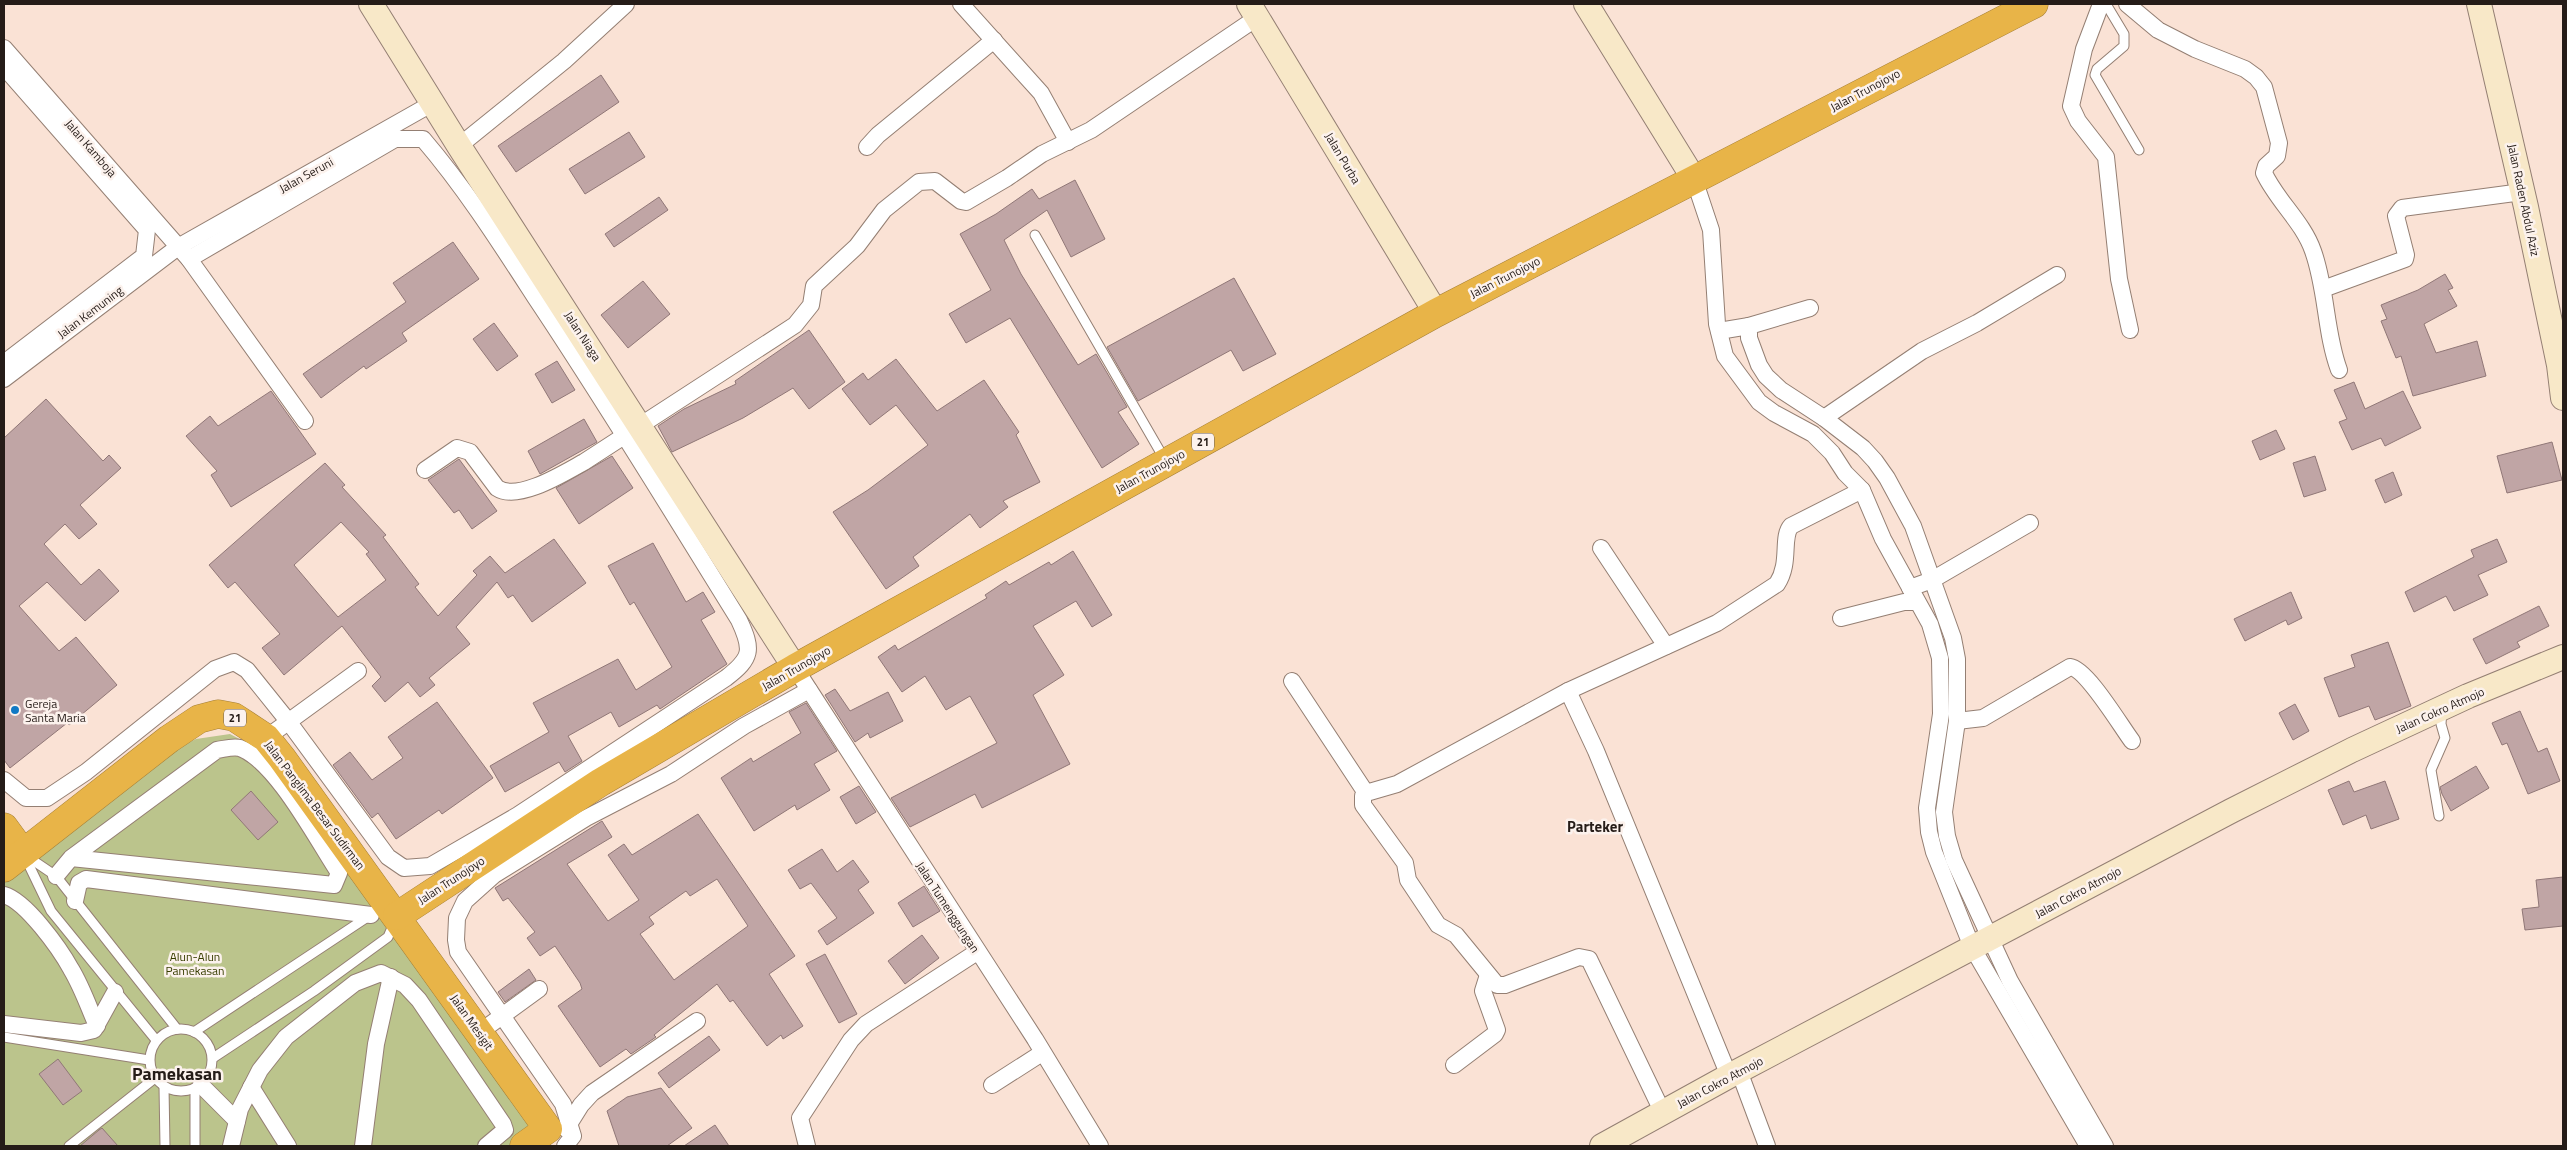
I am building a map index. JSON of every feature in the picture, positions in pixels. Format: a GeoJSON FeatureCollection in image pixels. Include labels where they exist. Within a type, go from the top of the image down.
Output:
{"type":"FeatureCollection","features":[{"type":"Feature","properties":{"kind":"highway","name":"Jalan Trunojoyo"},"geometry":{"type":"LineString","coordinates":[[384,915],[601,782],[794,668],[1436,312],[1694,179],[2018,7]]}},
{"type":"Feature","properties":{"kind":"highway","name":"Jalan Panglima Besar Sudirman"},"geometry":{"type":"LineString","coordinates":[[13,860],[169,739],[199,719],[218,714],[234,717],[266,738],[384,915]]}},
{"type":"Feature","properties":{"kind":"highway"},"geometry":{"type":"LineString","coordinates":[[4,827],[13,860]]}},
{"type":"Feature","properties":{"kind":"highway","name":"Jalan Mesigit"},"geometry":{"type":"LineString","coordinates":[[384,915],[480,1032],[559,1138]]}},
{"type":"Feature","properties":{"kind":"highway"},"geometry":{"type":"LineString","coordinates":[[524,1146],[559,1138]]}},
{"type":"Feature","properties":{"kind":"street","name":"Jalan Niaga"},"geometry":{"type":"LineString","coordinates":[[372,4],[632,429],[794,668]]}},
{"type":"Feature","properties":{"kind":"street"},"geometry":{"type":"LineString","coordinates":[[459,146],[564,61],[626,4]]}},
{"type":"Feature","properties":{"kind":"street"},"geometry":{"type":"LineString","coordinates":[[961,4],[1041,93],[1068,142]]}},
{"type":"Feature","properties":{"kind":"street"},"geometry":{"type":"LineString","coordinates":[[1586,4],[1694,179],[1711,230],[1718,327],[1725,356],[1760,402],[1774,413],[1813,434],[1832,453],[1844,472],[1862,490],[1883,540],[1920,587],[1953,638],[1957,659],[1949,697],[1941,714],[1927,808],[1929,832],[1946,885],[2075,1112],[2088,1146]]}},
{"type":"Feature","properties":{"kind":"street"},"geometry":{"type":"LineString","coordinates":[[2101,4],[2084,49],[2071,106],[2078,121],[2106,157],[2119,279],[2130,330]]}},
{"type":"Feature","properties":{"kind":"street"},"geometry":{"type":"LineString","coordinates":[[2128,4],[2158,30],[2195,50],[2245,68],[2264,88],[2279,143],[2277,156],[2266,166],[2264,173],[2313,250],[2328,315],[2330,347],[2339,370]]}},
{"type":"Feature","properties":{"kind":"street","name":"Jalan Raden Abdul Aziz"},"geometry":{"type":"LineString","coordinates":[[2478,4],[2522,192],[2559,365],[2563,398]]}},
{"type":"Feature","properties":{"kind":"street"},"geometry":{"type":"LineString","coordinates":[[425,470],[457,448],[464,449],[470,452],[497,488],[503,492],[512,492],[550,480],[584,462],[632,429],[795,326],[811,304],[814,286],[857,246],[884,210],[919,182],[936,181],[960,201],[966,202],[1007,178],[1042,154],[1091,130],[1254,10]]}},
{"type":"Feature","properties":{"kind":"street","name":"Jalan Purba"},"geometry":{"type":"LineString","coordinates":[[1254,10],[1436,312]]}},
{"type":"Feature","properties":{"kind":"street"},"geometry":{"type":"LineString","coordinates":[[867,147],[878,135],[994,40]]}},
{"type":"Feature","properties":{"kind":"street","name":"Jalan Kamboja"},"geometry":{"type":"LineString","coordinates":[[4,48],[183,253],[305,421]]}},
{"type":"Feature","properties":{"kind":"street"},"geometry":{"type":"LineString","coordinates":[[4,67],[147,230],[144,256],[4,363]]}},
{"type":"Feature","properties":{"kind":"street","name":"Jalan Seruni"},"geometry":{"type":"LineString","coordinates":[[183,253],[433,103]]}},
{"type":"Feature","properties":{"kind":"street"},"geometry":{"type":"LineString","coordinates":[[4,780],[26,798],[47,798],[86,772],[215,668],[234,662],[247,670],[288,721],[388,857],[404,868],[430,866],[518,815],[739,668],[748,655],[749,641],[739,620],[632,429],[444,163],[423,139],[395,139],[183,253]]}},
{"type":"Feature","properties":{"kind":"street"},"geometry":{"type":"LineString","coordinates":[[2323,289],[2405,259],[2406,255],[2396,216],[2402,208],[2522,192]]}},
{"type":"Feature","properties":{"kind":"street","name":"Jalan Kemuning"},"geometry":{"type":"LineString","coordinates":[[4,379],[183,253]]}},
{"type":"Feature","properties":{"kind":"street"},"geometry":{"type":"LineString","coordinates":[[1824,418],[1922,351],[1977,323],[2058,275]]}},
{"type":"Feature","properties":{"kind":"street"},"geometry":{"type":"LineString","coordinates":[[1718,327],[1749,326],[1810,308]]}},
{"type":"Feature","properties":{"kind":"street"},"geometry":{"type":"LineString","coordinates":[[1749,326],[1749,338],[1759,365],[1766,376],[1781,390],[1824,418],[1863,448],[1875,461],[1913,526],[1920,587],[1957,721],[1944,812],[1946,836],[1980,943]]}},
{"type":"Feature","properties":{"kind":"street"},"geometry":{"type":"LineString","coordinates":[[1663,1113],[1589,959],[1579,957],[1501,986],[1488,975],[1456,935],[1438,925],[1408,880],[1405,863],[1362,800],[1366,793],[1397,784],[1568,691],[1717,623],[1777,584],[1783,574],[1786,563],[1787,530],[1862,490]]}},
{"type":"Feature","properties":{"kind":"street"},"geometry":{"type":"LineString","coordinates":[[1841,618],[1904,602],[1920,587],[2030,524]]}},
{"type":"Feature","properties":{"kind":"street"},"geometry":{"type":"LineString","coordinates":[[1601,548],[1666,646]]}},
{"type":"Feature","properties":{"kind":"street","name":"Jalan Cokro Atmojo"},"geometry":{"type":"LineString","coordinates":[[1602,1146],[2231,811],[2352,750],[2442,708],[2563,657]]}},
{"type":"Feature","properties":{"kind":"street"},"geometry":{"type":"LineString","coordinates":[[1957,721],[1983,718],[2010,704],[2070,666],[2075,667],[2088,681],[2132,741]]}},
{"type":"Feature","properties":{"kind":"street","name":"Jalan Tumenggungan"},"geometry":{"type":"LineString","coordinates":[[794,668],[1100,1146]]}},
{"type":"Feature","properties":{"kind":"street"},"geometry":{"type":"LineString","coordinates":[[266,738],[358,671]]}},
{"type":"Feature","properties":{"kind":"street"},"geometry":{"type":"LineString","coordinates":[[1292,681],[1366,793]]}},
{"type":"Feature","properties":{"kind":"street"},"geometry":{"type":"LineString","coordinates":[[559,1138],[563,1104],[458,952],[456,940],[457,918],[465,901],[494,875],[578,823],[671,774],[744,726],[809,690]]}},
{"type":"Feature","properties":{"kind":"street"},"geometry":{"type":"LineString","coordinates":[[1568,691],[1596,751],[1766,1146]]}},
{"type":"Feature","properties":{"kind":"street"},"geometry":{"type":"LineString","coordinates":[[56,876],[71,858],[217,750],[237,747],[247,752],[276,776],[339,873],[334,885],[71,858]]}},
{"type":"Feature","properties":{"kind":"street"},"geometry":{"type":"LineString","coordinates":[[74,901],[79,883],[86,879],[384,915]]}},
{"type":"Feature","properties":{"kind":"street"},"geometry":{"type":"LineString","coordinates":[[4,895],[11,897],[34,919],[71,969],[97,1026]]}},
{"type":"Feature","properties":{"kind":"street"},"geometry":{"type":"LineString","coordinates":[[807,1146],[800,1118],[850,1040],[866,1024],[977,952]]}},
{"type":"Feature","properties":{"kind":"street"},"geometry":{"type":"LineString","coordinates":[[231,1146],[240,1109],[251,1087],[260,1070],[286,1037],[355,983],[381,973],[404,985],[419,1000],[503,1124],[505,1130],[502,1134],[486,1146]]}},
{"type":"Feature","properties":{"kind":"street"},"geometry":{"type":"LineString","coordinates":[[1454,1065],[1495,1034],[1497,1030],[1483,990],[1488,975]]}},
{"type":"Feature","properties":{"kind":"street"},"geometry":{"type":"LineString","coordinates":[[363,1146],[376,1044],[391,977]]}},
{"type":"Feature","properties":{"kind":"street"},"geometry":{"type":"LineString","coordinates":[[480,1032],[539,989]]}},
{"type":"Feature","properties":{"kind":"street"},"geometry":{"type":"LineString","coordinates":[[4,1024],[81,1032],[97,1026],[115,992]]}},
{"type":"Feature","properties":{"kind":"street"},"geometry":{"type":"LineString","coordinates":[[559,1138],[592,1093],[697,1021]]}},
{"type":"Feature","properties":{"kind":"street"},"geometry":{"type":"LineString","coordinates":[[992,1084],[1042,1053]]}},
{"type":"Feature","properties":{"kind":"street"},"geometry":{"type":"LineString","coordinates":[[198,1087],[237,1121]]}},
{"type":"Feature","properties":{"kind":"street"},"geometry":{"type":"LineString","coordinates":[[251,1087],[288,1146]]}},
{"type":"Feature","properties":{"kind":"street"},"geometry":{"type":"LineString","coordinates":[[2075,1112],[2105,1146]]}},
{"type":"Feature","properties":{"kind":"lane"},"geometry":{"type":"LineString","coordinates":[[2106,4],[2124,34],[2124,46],[2097,69],[2095,75],[2139,150]]}},
{"type":"Feature","properties":{"kind":"lane"},"geometry":{"type":"LineString","coordinates":[[1035,236],[1166,462]]}},
{"type":"Feature","properties":{"kind":"lane"},"geometry":{"type":"LineString","coordinates":[[2439,816],[2431,770],[2445,738],[2441,724],[2442,708]]}},
{"type":"Feature","properties":{"kind":"lane"},"geometry":{"type":"LineString","coordinates":[[13,860],[56,876],[177,1029]]}},
{"type":"Feature","properties":{"kind":"lane"},"geometry":{"type":"LineString","coordinates":[[13,860],[115,992],[156,1040]]}},
{"type":"Feature","properties":{"kind":"lane"},"geometry":{"type":"LineString","coordinates":[[194,1032],[384,915],[388,937],[307,996],[212,1058]]}},
{"type":"Feature","properties":{"kind":"lane"},"geometry":{"type":"LineString","coordinates":[[195,1146],[198,1087],[212,1068],[212,1058],[206,1043],[194,1032],[177,1029],[166,1033],[156,1040],[149,1060],[155,1078],[164,1087],[184,1092],[198,1087]]}},
{"type":"Feature","properties":{"kind":"lane"},"geometry":{"type":"LineString","coordinates":[[4,1037],[149,1060]]}},
{"type":"Feature","properties":{"kind":"lane"},"geometry":{"type":"LineString","coordinates":[[69,1146],[155,1078]]}},
{"type":"Feature","properties":{"kind":"lane"},"geometry":{"type":"LineString","coordinates":[[164,1087],[165,1146]]}},
{"type":"Feature","properties":{"kind":"green space","name":"Alun-Alun Pamekasan"},"geometry":{"type":"Polygon","coordinates":[[[230,734],[247,743],[278,765],[525,1108],[531,1134],[514,1146],[4,1146],[4,876],[167,753],[196,739],[230,734]]]}},
{"type":"Feature","properties":{"kind":"building"},"geometry":{"type":"Polygon","coordinates":[[[601,75],[619,102],[516,172],[498,146],[601,75]]]}},
{"type":"Feature","properties":{"kind":"building"},"geometry":{"type":"Polygon","coordinates":[[[629,132],[645,157],[585,194],[569,169],[629,132]]]}},
{"type":"Feature","properties":{"kind":"building"},"geometry":{"type":"Polygon","coordinates":[[[1075,180],[1105,239],[1071,257],[1047,210],[1004,240],[1021,274],[1078,365],[1096,354],[1127,407],[1118,412],[1139,444],[1102,468],[1010,318],[966,343],[949,314],[991,290],[960,234],[996,214],[1032,189],[1039,199],[1075,180]]]}},
{"type":"Feature","properties":{"kind":"building"},"geometry":{"type":"Polygon","coordinates":[[[659,197],[668,210],[614,247],[605,234],[659,197]]]}},
{"type":"Feature","properties":{"kind":"building"},"geometry":{"type":"Polygon","coordinates":[[[453,242],[479,279],[402,333],[407,341],[366,369],[364,366],[321,398],[303,374],[406,302],[393,283],[453,242]]]}},
{"type":"Feature","properties":{"kind":"building"},"geometry":{"type":"Polygon","coordinates":[[[2445,274],[2453,288],[2448,290],[2457,306],[2424,324],[2436,353],[2477,341],[2486,376],[2413,396],[2401,356],[2396,358],[2381,321],[2387,319],[2381,305],[2418,290],[2445,274]]]}},
{"type":"Feature","properties":{"kind":"building"},"geometry":{"type":"Polygon","coordinates":[[[1234,278],[1276,354],[1243,371],[1231,350],[1138,401],[1107,347],[1234,278]]]}},
{"type":"Feature","properties":{"kind":"building"},"geometry":{"type":"Polygon","coordinates":[[[643,281],[670,314],[628,348],[601,315],[643,281]]]}},
{"type":"Feature","properties":{"kind":"building"},"geometry":{"type":"Polygon","coordinates":[[[494,323],[518,356],[497,371],[473,339],[494,323]]]}},
{"type":"Feature","properties":{"kind":"building"},"geometry":{"type":"Polygon","coordinates":[[[809,330],[845,382],[809,409],[793,388],[743,418],[672,452],[658,426],[684,409],[736,384],[735,381],[809,330]]]}},
{"type":"Feature","properties":{"kind":"building"},"geometry":{"type":"Polygon","coordinates":[[[896,359],[937,411],[984,380],[1019,432],[1016,435],[1040,482],[1003,501],[1008,507],[980,528],[970,514],[913,557],[919,566],[886,589],[833,512],[868,490],[928,445],[896,405],[870,425],[842,389],[863,373],[868,380],[896,359]]]}},
{"type":"Feature","properties":{"kind":"building"},"geometry":{"type":"Polygon","coordinates":[[[557,361],[575,390],[552,403],[535,374],[557,361]]]}},
{"type":"Feature","properties":{"kind":"building"},"geometry":{"type":"Polygon","coordinates":[[[2354,382],[2365,409],[2403,391],[2421,428],[2385,446],[2381,438],[2352,450],[2339,422],[2347,419],[2334,390],[2354,382]]]}},
{"type":"Feature","properties":{"kind":"building"},"geometry":{"type":"Polygon","coordinates":[[[271,391],[316,454],[231,507],[211,475],[217,471],[186,436],[210,416],[218,426],[271,391]]]}},
{"type":"Feature","properties":{"kind":"building"},"geometry":{"type":"Polygon","coordinates":[[[46,399],[103,461],[109,455],[121,468],[80,505],[97,524],[79,539],[65,524],[44,544],[81,585],[99,569],[119,591],[85,621],[47,582],[19,606],[59,651],[76,637],[117,685],[69,725],[67,723],[10,768],[4,760],[4,438],[46,399]]]}},
{"type":"Feature","properties":{"kind":"building"},"geometry":{"type":"Polygon","coordinates":[[[584,419],[597,442],[540,474],[528,451],[584,419]]]}},
{"type":"Feature","properties":{"kind":"building"},"geometry":{"type":"Polygon","coordinates":[[[2276,430],[2285,449],[2260,460],[2252,441],[2276,430]]]}},
{"type":"Feature","properties":{"kind":"building"},"geometry":{"type":"Polygon","coordinates":[[[2552,442],[2562,480],[2507,493],[2497,456],[2552,442]]]}},
{"type":"Feature","properties":{"kind":"building"},"geometry":{"type":"Polygon","coordinates":[[[612,456],[633,488],[579,524],[556,488],[612,456]]]}},
{"type":"Feature","properties":{"kind":"building"},"geometry":{"type":"Polygon","coordinates":[[[2315,456],[2326,490],[2304,497],[2293,463],[2315,456]]]}},
{"type":"Feature","properties":{"kind":"building"},"geometry":{"type":"Polygon","coordinates":[[[459,459],[497,511],[472,529],[459,510],[454,513],[428,480],[459,459]]]}},
{"type":"Feature","properties":{"kind":"building"},"geometry":{"type":"Polygon","coordinates":[[[325,463],[345,485],[342,487],[386,535],[383,537],[419,584],[415,587],[438,616],[477,575],[473,571],[490,556],[505,573],[554,539],[586,583],[532,622],[513,595],[508,598],[497,582],[456,627],[470,644],[429,678],[435,685],[420,697],[408,682],[385,702],[372,686],[381,677],[342,626],[284,675],[262,648],[280,634],[235,582],[228,588],[209,565],[325,463]],[[341,522],[294,565],[338,617],[386,580],[366,554],[369,552],[341,522]]]}},
{"type":"Feature","properties":{"kind":"building"},"geometry":{"type":"Polygon","coordinates":[[[2393,472],[2402,495],[2385,503],[2375,480],[2393,472]]]}},
{"type":"Feature","properties":{"kind":"building"},"geometry":{"type":"Polygon","coordinates":[[[2497,539],[2507,562],[2478,575],[2488,595],[2454,611],[2446,596],[2414,612],[2405,592],[2474,557],[2471,550],[2497,539]]]}},
{"type":"Feature","properties":{"kind":"building"},"geometry":{"type":"Polygon","coordinates":[[[653,543],[686,602],[703,592],[715,612],[701,620],[727,664],[660,709],[657,705],[619,727],[611,712],[568,736],[582,761],[565,772],[559,762],[505,792],[490,766],[549,732],[533,703],[618,659],[636,690],[672,667],[634,602],[630,605],[608,566],[653,543]]]}},
{"type":"Feature","properties":{"kind":"building"},"geometry":{"type":"Polygon","coordinates":[[[1073,551],[1112,615],[1092,627],[1076,601],[1033,626],[1064,675],[1033,695],[1070,764],[982,808],[975,794],[910,827],[891,798],[997,743],[970,696],[946,710],[925,676],[902,692],[878,657],[895,645],[898,650],[987,598],[985,595],[1006,581],[1009,585],[1049,562],[1051,565],[1073,551]]]}},
{"type":"Feature","properties":{"kind":"building"},"geometry":{"type":"Polygon","coordinates":[[[2291,592],[2302,618],[2288,625],[2286,620],[2245,641],[2234,619],[2291,592]]]}},
{"type":"Feature","properties":{"kind":"building"},"geometry":{"type":"Polygon","coordinates":[[[2539,606],[2549,626],[2517,642],[2520,647],[2486,664],[2473,639],[2539,606]]]}},
{"type":"Feature","properties":{"kind":"building"},"geometry":{"type":"Polygon","coordinates":[[[2388,642],[2411,706],[2375,720],[2369,706],[2339,717],[2324,678],[2355,667],[2351,655],[2388,642]]]}},
{"type":"Feature","properties":{"kind":"building"},"geometry":{"type":"Polygon","coordinates":[[[835,689],[850,711],[888,692],[903,721],[870,738],[868,733],[855,742],[825,695],[835,689]]]}},
{"type":"Feature","properties":{"kind":"building"},"geometry":{"type":"Polygon","coordinates":[[[437,702],[493,778],[442,814],[439,810],[396,839],[378,813],[372,818],[333,765],[350,752],[372,780],[403,758],[388,737],[437,702]]]}},
{"type":"Feature","properties":{"kind":"building"},"geometry":{"type":"Polygon","coordinates":[[[806,703],[837,751],[814,764],[830,790],[797,810],[795,805],[754,831],[721,778],[751,758],[753,762],[801,733],[789,712],[806,703]]]}},
{"type":"Feature","properties":{"kind":"building"},"geometry":{"type":"Polygon","coordinates":[[[2295,704],[2309,731],[2293,740],[2279,713],[2295,704]]]}},
{"type":"Feature","properties":{"kind":"building"},"geometry":{"type":"Polygon","coordinates":[[[2520,711],[2538,752],[2547,748],[2560,781],[2528,794],[2507,743],[2502,745],[2492,723],[2520,711]]]}},
{"type":"Feature","properties":{"kind":"building"},"geometry":{"type":"Polygon","coordinates":[[[2476,766],[2489,788],[2451,811],[2440,787],[2476,766]]]}},
{"type":"Feature","properties":{"kind":"building"},"geometry":{"type":"Polygon","coordinates":[[[2349,781],[2354,792],[2385,781],[2399,819],[2371,829],[2366,815],[2343,825],[2328,790],[2349,781]]]}},
{"type":"Feature","properties":{"kind":"building"},"geometry":{"type":"Polygon","coordinates":[[[859,786],[876,812],[856,824],[840,797],[859,786]]]}},
{"type":"Feature","properties":{"kind":"building"},"geometry":{"type":"Polygon","coordinates":[[[251,791],[278,822],[258,840],[231,810],[251,791]]]}},
{"type":"Feature","properties":{"kind":"building"},"geometry":{"type":"Polygon","coordinates":[[[698,814],[795,956],[769,974],[803,1026],[783,1039],[781,1035],[767,1046],[733,1000],[730,1002],[717,984],[654,1035],[656,1037],[631,1054],[626,1049],[600,1067],[558,1006],[582,989],[580,983],[555,946],[540,956],[527,938],[535,932],[508,898],[503,901],[495,888],[602,821],[612,837],[567,864],[608,921],[639,900],[608,855],[624,844],[632,855],[698,814]],[[717,879],[690,896],[686,891],[649,917],[654,924],[640,934],[674,980],[748,926],[717,879]]]}},
{"type":"Feature","properties":{"kind":"building"},"geometry":{"type":"Polygon","coordinates":[[[822,849],[837,872],[853,860],[869,882],[858,890],[874,913],[827,945],[818,931],[837,918],[811,883],[800,889],[788,870],[822,849]]]}},
{"type":"Feature","properties":{"kind":"building"},"geometry":{"type":"Polygon","coordinates":[[[2563,877],[2563,926],[2525,930],[2522,909],[2539,907],[2536,880],[2563,877]]]}},
{"type":"Feature","properties":{"kind":"building"},"geometry":{"type":"Polygon","coordinates":[[[924,886],[940,911],[913,927],[898,903],[924,886]]]}},
{"type":"Feature","properties":{"kind":"building"},"geometry":{"type":"Polygon","coordinates":[[[922,935],[939,958],[905,984],[888,961],[922,935]]]}},
{"type":"Feature","properties":{"kind":"building"},"geometry":{"type":"Polygon","coordinates":[[[825,954],[857,1014],[839,1023],[806,964],[825,954]]]}},
{"type":"Feature","properties":{"kind":"building"},"geometry":{"type":"Polygon","coordinates":[[[529,969],[536,980],[505,1002],[498,992],[529,969]]]}},
{"type":"Feature","properties":{"kind":"building"},"geometry":{"type":"Polygon","coordinates":[[[709,1036],[720,1050],[669,1088],[658,1073],[709,1036]]]}},
{"type":"Feature","properties":{"kind":"building"},"geometry":{"type":"Polygon","coordinates":[[[58,1059],[82,1091],[63,1105],[39,1074],[58,1059]]]}},
{"type":"Feature","properties":{"kind":"building"},"geometry":{"type":"Polygon","coordinates":[[[661,1088],[692,1128],[667,1146],[619,1146],[607,1111],[627,1097],[661,1088]]]}},
{"type":"Feature","properties":{"kind":"building"},"geometry":{"type":"Polygon","coordinates":[[[715,1125],[729,1146],[684,1146],[715,1125]]]}},
{"type":"Feature","properties":{"kind":"building"},"geometry":{"type":"Polygon","coordinates":[[[102,1128],[118,1146],[80,1146],[99,1130],[102,1128]]]}},
{"type":"Feature","properties":{"kind":"place","name":"Gereja Santa Maria"},"geometry":{"type":"Point","coordinates":[15,710]}},
{"type":"Feature","properties":{"kind":"district","name":"Parteker"},"geometry":{"type":"Point","coordinates":[1595,826]}},
{"type":"Feature","properties":{"kind":"district","name":"Pamekasan"},"geometry":{"type":"Point","coordinates":[177,1073]}}]}
